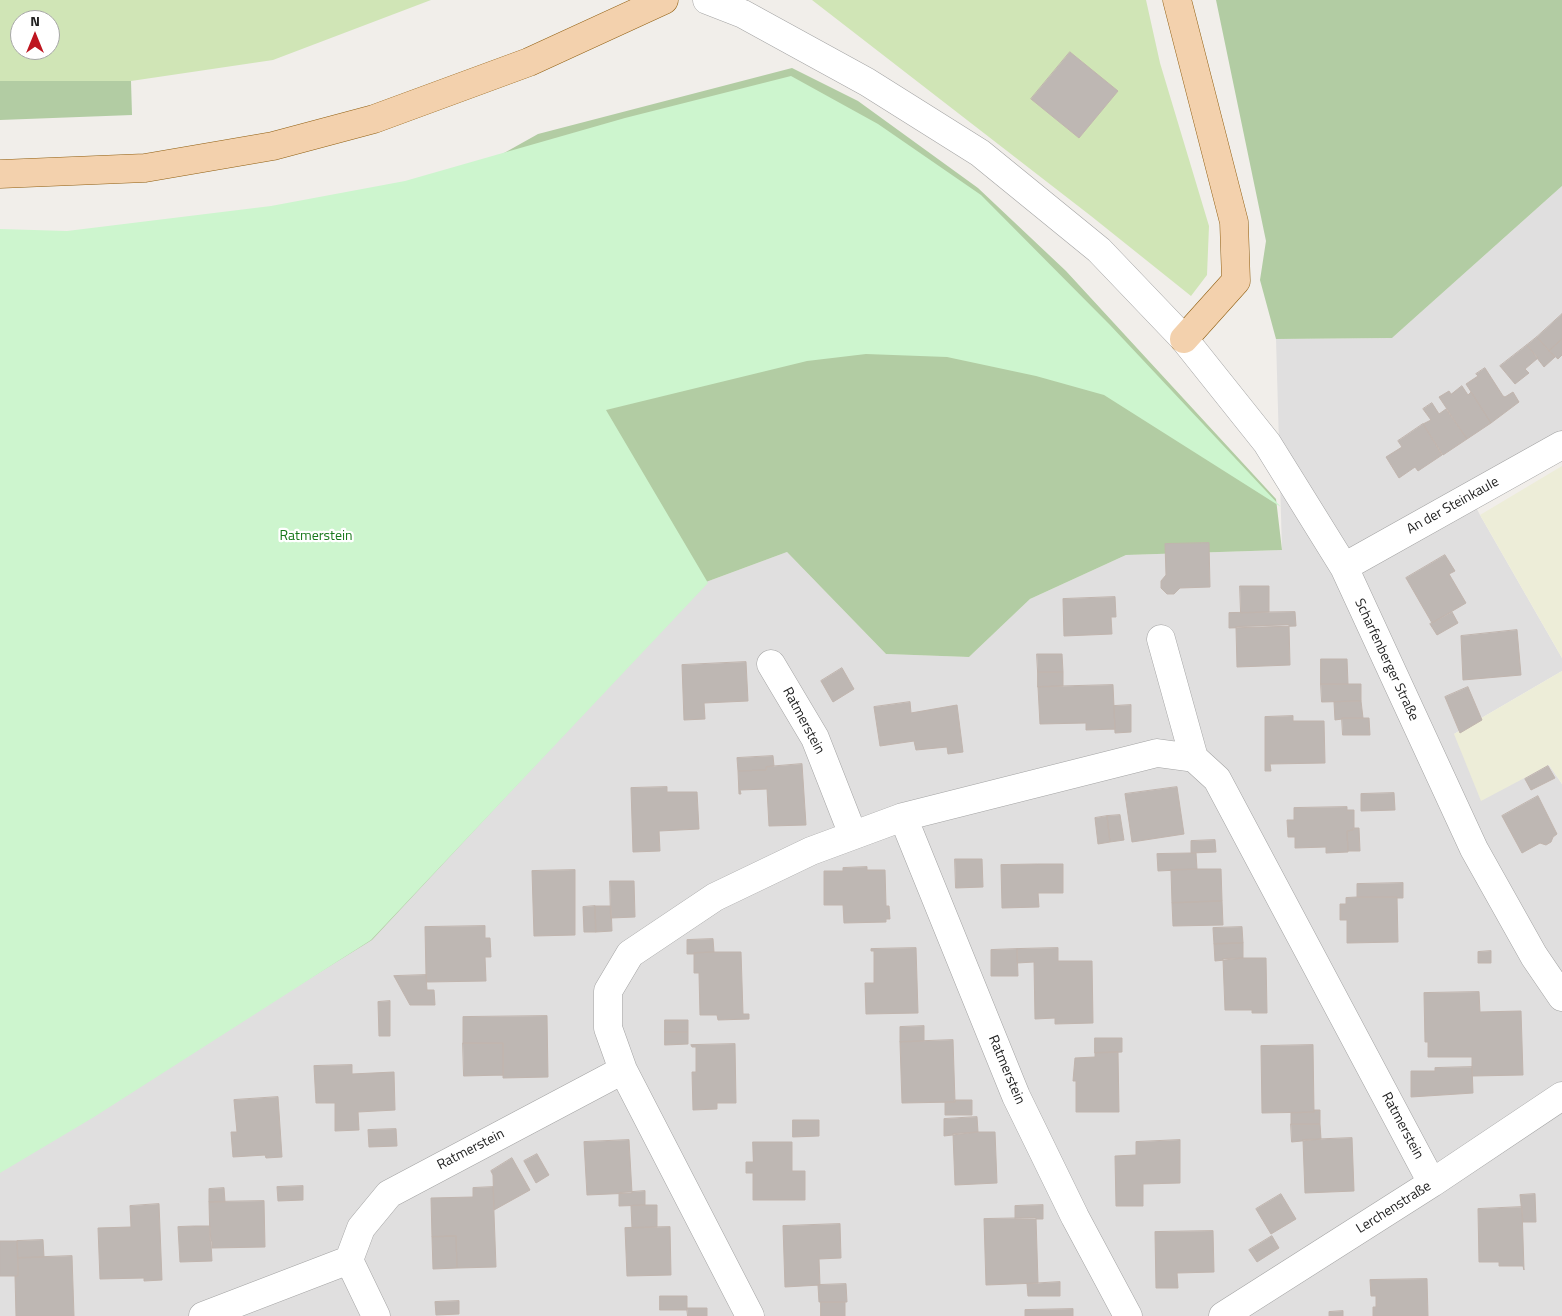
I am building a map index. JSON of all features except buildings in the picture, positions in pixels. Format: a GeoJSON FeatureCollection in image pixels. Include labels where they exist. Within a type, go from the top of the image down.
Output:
{"type":"FeatureCollection","features":[{"type":"Feature","properties":{"kind":"main road"},"geometry":{"type":"LineString","coordinates":[[0,174],[146,168],[272,146],[374,119],[529,62],[664,0]]}},
{"type":"Feature","properties":{"kind":"main road"},"geometry":{"type":"LineString","coordinates":[[1177,0],[1234,222],[1236,281],[1184,339]]}},
{"type":"Feature","properties":{"kind":"street","name":"Scharfenberger Straße"},"geometry":{"type":"LineString","coordinates":[[707,0],[743,14],[867,82],[980,153],[1098,250],[1184,339],[1267,443],[1344,567],[1474,849],[1534,956],[1562,997]]}},
{"type":"Feature","properties":{"kind":"street","name":"An der Steinkaule"},"geometry":{"type":"LineString","coordinates":[[1344,567],[1562,445]]}},
{"type":"Feature","properties":{"kind":"street"},"geometry":{"type":"LineString","coordinates":[[750,1316],[623,1070],[608,1028],[608,991],[630,954],[715,897],[811,850],[902,817],[1157,753],[1194,758],[1161,639]]}},
{"type":"Feature","properties":{"kind":"street","name":"Ratmerstein"},"geometry":{"type":"LineString","coordinates":[[771,664],[815,738],[853,835]]}},
{"type":"Feature","properties":{"kind":"street","name":"Ratmerstein"},"geometry":{"type":"LineString","coordinates":[[1194,758],[1217,779],[1432,1183]]}},
{"type":"Feature","properties":{"kind":"street","name":"Ratmerstein"},"geometry":{"type":"LineString","coordinates":[[902,817],[1016,1096],[1075,1217],[1128,1316]]}},
{"type":"Feature","properties":{"kind":"street","name":"Ratmerstein"},"geometry":{"type":"LineString","coordinates":[[349,1260],[361,1228],[389,1194],[623,1070]]}},
{"type":"Feature","properties":{"kind":"street","name":"Lerchenstraße"},"geometry":{"type":"LineString","coordinates":[[1224,1316],[1432,1183],[1562,1096]]}},
{"type":"Feature","properties":{"kind":"street"},"geometry":{"type":"LineString","coordinates":[[203,1316],[349,1260],[376,1316]]}},
{"type":"Feature","properties":{"kind":"shaded area"},"geometry":{"type":"Polygon","coordinates":[[[1562,186],[1562,434],[1467,490],[1562,658],[1562,671],[1454,734],[1549,765],[1562,784],[1562,1316],[0,1316],[0,1170],[706,582],[787,552],[886,654],[969,657],[1030,599],[1126,555],[1282,550],[1276,339],[1392,338],[1562,186]]]}},
{"type":"Feature","properties":{"kind":"green space"},"geometry":{"type":"Polygon","coordinates":[[[0,0],[431,0],[273,60],[131,81],[0,81],[0,0]]]}},
{"type":"Feature","properties":{"kind":"green space"},"geometry":{"type":"Polygon","coordinates":[[[812,0],[1146,0],[1160,63],[1209,226],[1207,275],[1191,296],[812,0]]]}},
{"type":"Feature","properties":{"kind":"green space"},"geometry":{"type":"Polygon","coordinates":[[[1216,0],[1562,0],[1562,186],[1392,338],[1276,339],[1260,280],[1266,241],[1216,0]]]}},
{"type":"Feature","properties":{"kind":"green space","name":"Ratmerstein"},"geometry":{"type":"Polygon","coordinates":[[[792,68],[858,101],[978,188],[1066,271],[1276,499],[1282,550],[1126,555],[1030,599],[969,657],[886,654],[787,552],[706,582],[372,940],[0,1170],[0,594],[438,190],[538,134],[792,68]]]}},
{"type":"Feature","properties":{"kind":"green space","name":"Ratmerstein"},"geometry":{"type":"Polygon","coordinates":[[[791,76],[878,124],[981,195],[1110,325],[1281,507],[1104,395],[1036,376],[947,357],[866,354],[807,361],[606,410],[708,583],[371,940],[94,1117],[0,1173],[0,229],[67,231],[271,206],[405,181],[625,118],[791,76]]]}},
{"type":"Feature","properties":{"kind":"green space"},"geometry":{"type":"Polygon","coordinates":[[[0,81],[131,81],[132,115],[0,120],[0,81]]]}},
{"type":"Feature","properties":{"kind":"green space"},"geometry":{"type":"Polygon","coordinates":[[[1562,466],[1562,658],[1480,515],[1562,466]]]}},
{"type":"Feature","properties":{"kind":"green space"},"geometry":{"type":"Polygon","coordinates":[[[1562,671],[1562,784],[1549,765],[1481,801],[1454,734],[1562,671]]]}}]}
